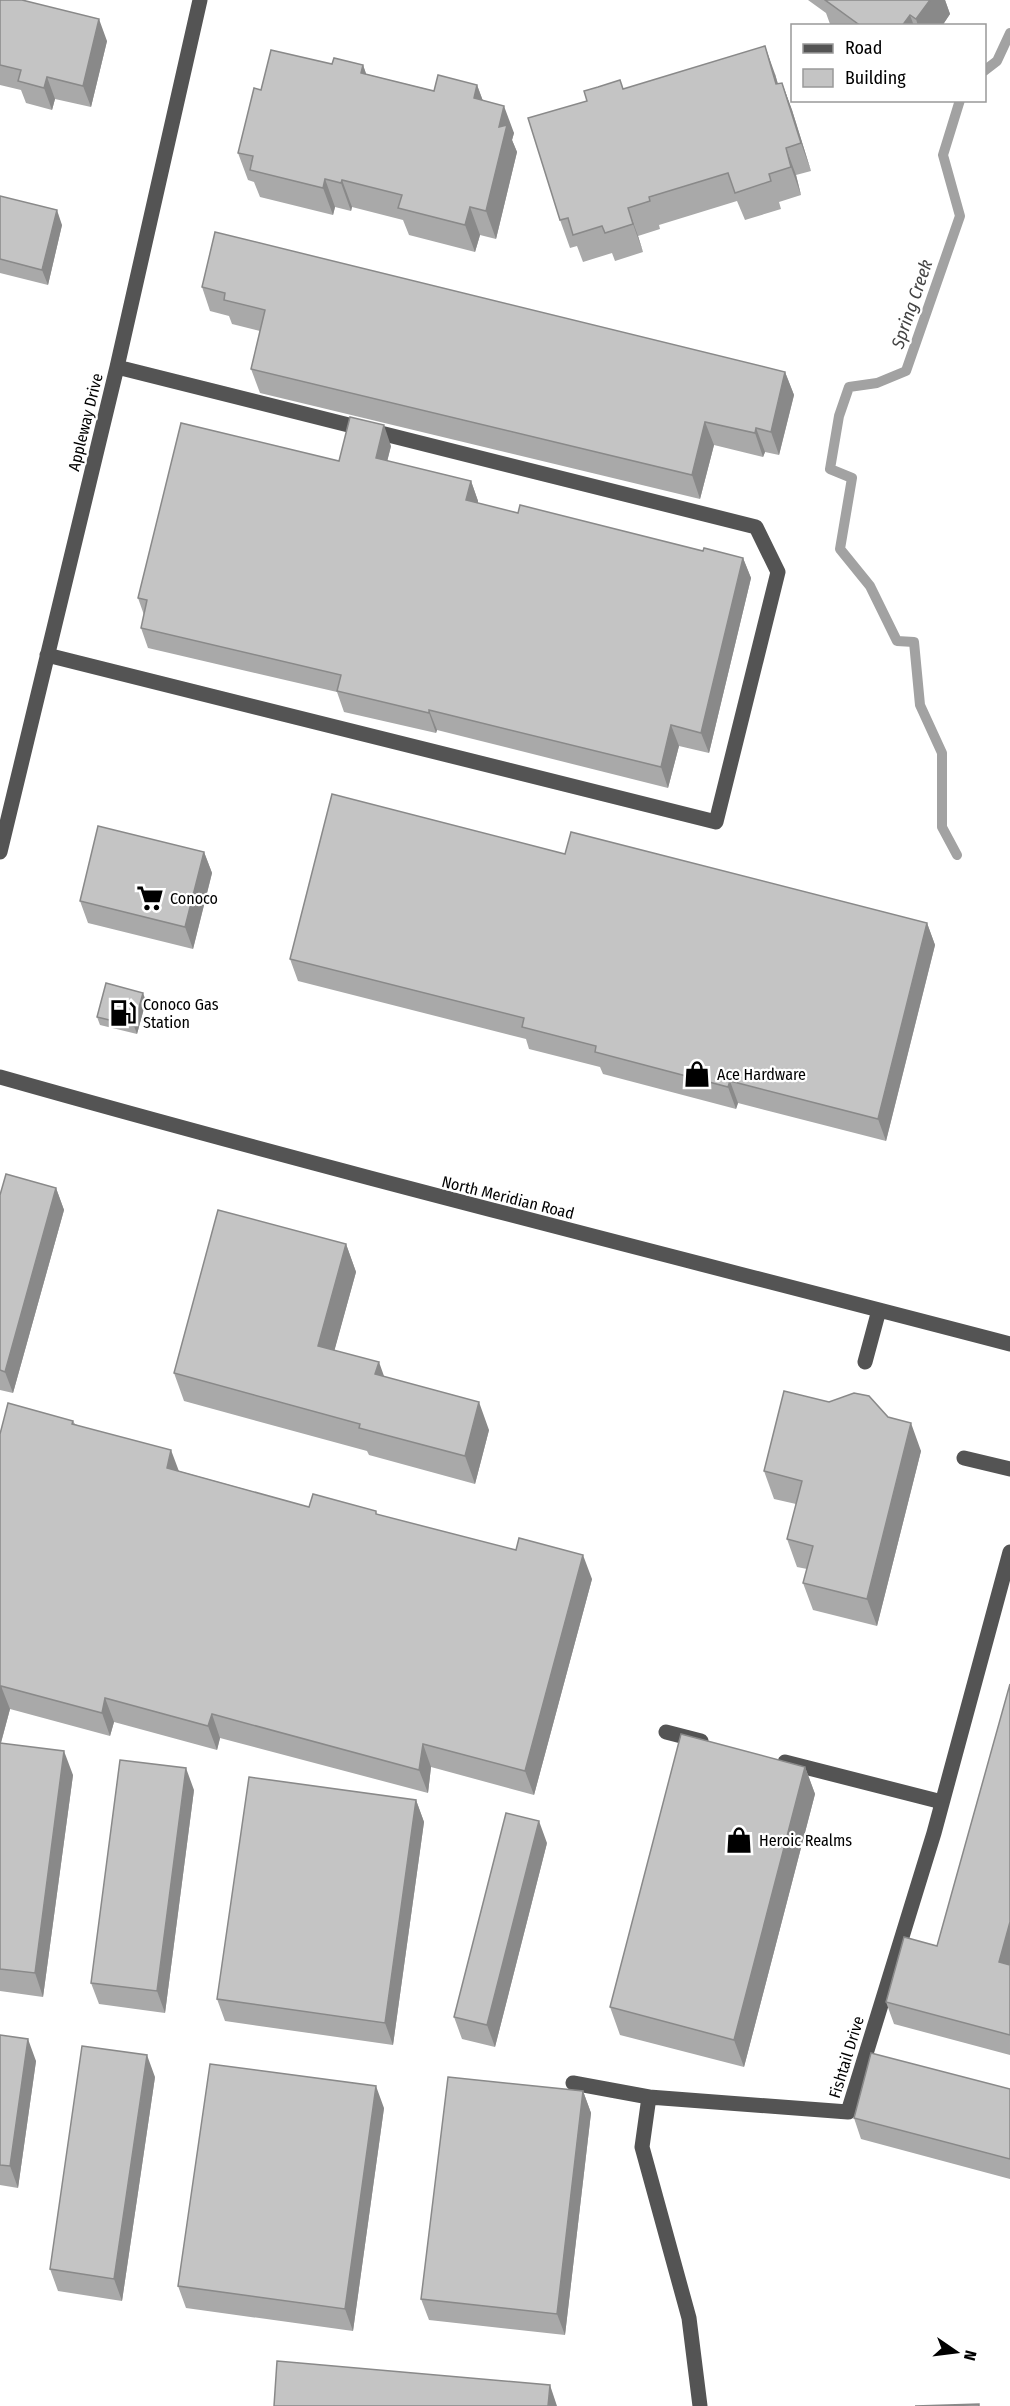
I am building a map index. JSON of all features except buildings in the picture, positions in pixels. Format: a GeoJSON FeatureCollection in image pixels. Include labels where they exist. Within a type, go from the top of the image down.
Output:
{"type":"FeatureCollection","features":[{"type":"Feature","properties":{"kind":"street","name":"Appleway Drive"},"geometry":{"type":"LineString","coordinates":[[0,852],[117,367],[200,0]]}},
{"type":"Feature","properties":{"kind":"street"},"geometry":{"type":"LineString","coordinates":[[47,655],[716,822],[776,584],[778,572],[756,526],[117,367]]}},
{"type":"Feature","properties":{"kind":"street","name":"North Meridian Road"},"geometry":{"type":"LineString","coordinates":[[0,1077],[262,1151],[1010,1344]]}},
{"type":"Feature","properties":{"kind":"street"},"geometry":{"type":"LineString","coordinates":[[865,1362],[879,1310]]}},
{"type":"Feature","properties":{"kind":"street"},"geometry":{"type":"LineString","coordinates":[[964,1458],[1010,1469]]}},
{"type":"Feature","properties":{"kind":"street","name":"Fishtail Drive"},"geometry":{"type":"LineString","coordinates":[[649,2097],[848,2112],[942,1802],[1010,1552]]}},
{"type":"Feature","properties":{"kind":"street"},"geometry":{"type":"LineString","coordinates":[[666,1732],[711,1743]]}},
{"type":"Feature","properties":{"kind":"street"},"geometry":{"type":"LineString","coordinates":[[768,1758],[942,1802]]}},
{"type":"Feature","properties":{"kind":"street"},"geometry":{"type":"LineString","coordinates":[[573,2083],[649,2097],[642,2147],[689,2318],[700,2406]]}},
{"type":"Feature","properties":{"kind":"waterway","name":"Spring Creek"},"geometry":{"type":"LineString","coordinates":[[986,69],[997,61],[1010,33]]}},
{"type":"Feature","properties":{"kind":"waterway","name":"Spring Creek"},"geometry":{"type":"LineString","coordinates":[[957,855],[942,827],[942,753],[920,705],[914,642],[897,641],[870,586],[840,549],[852,478],[830,469],[839,416],[849,387],[877,383],[906,371],[960,216],[943,155],[959,102]]}},
{"type":"Feature","properties":{"kind":"place","name":"Conoco"},"geometry":{"type":"Point","coordinates":[150,898]}},
{"type":"Feature","properties":{"kind":"place","name":"Conoco Gas Station"},"geometry":{"type":"Point","coordinates":[123,1013]}},
{"type":"Feature","properties":{"kind":"place","name":"Ace Hardware"},"geometry":{"type":"Point","coordinates":[697,1074]}},
{"type":"Feature","properties":{"kind":"place","name":"Heroic Realms"},"geometry":{"type":"Point","coordinates":[739,1840]}}]}
